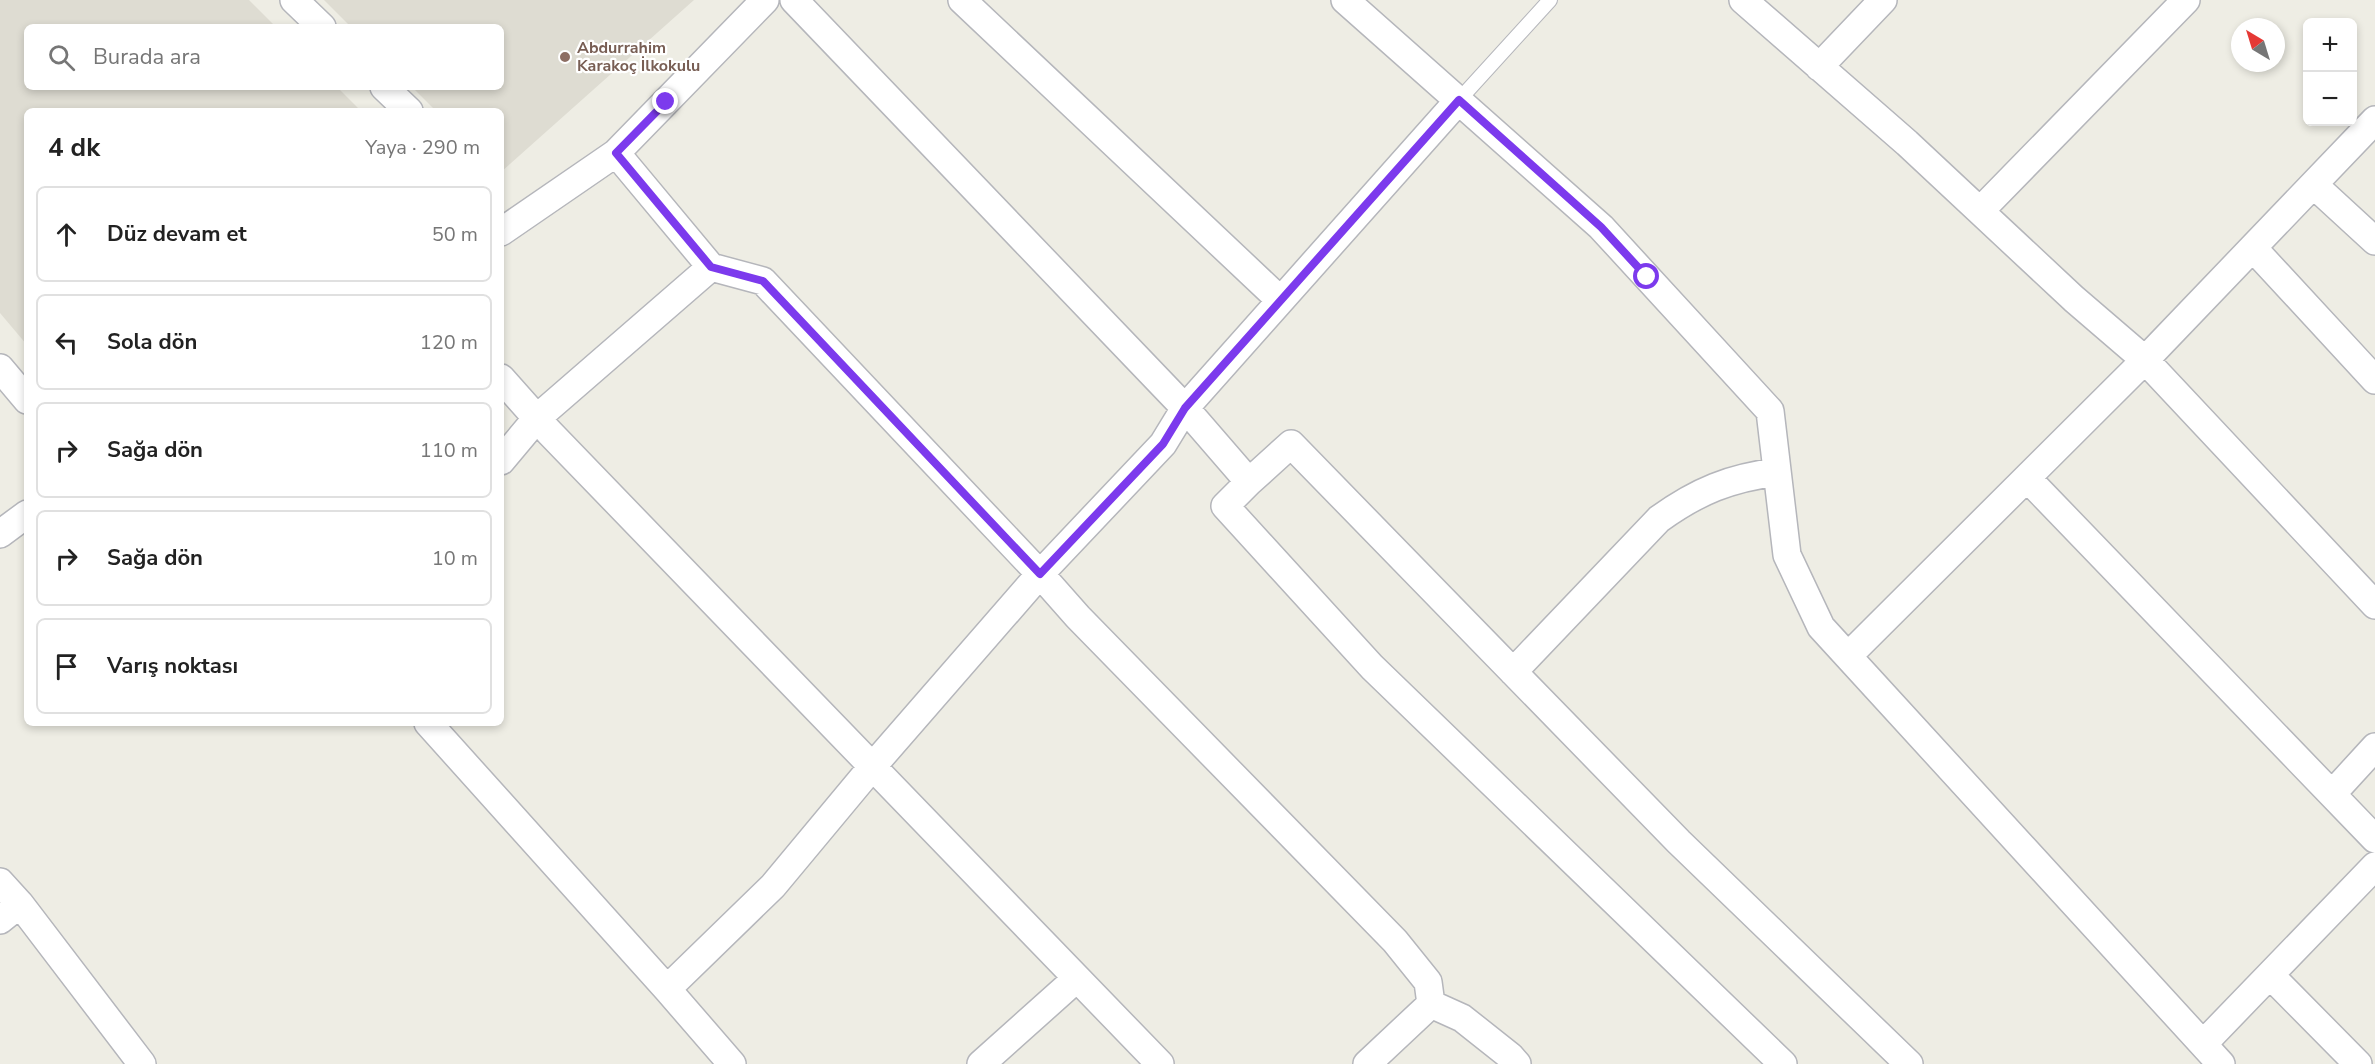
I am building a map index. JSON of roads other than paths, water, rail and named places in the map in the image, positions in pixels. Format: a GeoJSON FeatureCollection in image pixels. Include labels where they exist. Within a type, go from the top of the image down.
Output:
{"type":"FeatureCollection","features":[{"type":"Feature","properties":{"kind":"street"},"geometry":{"type":"LineString","coordinates":[[294,0],[319,24]]}},
{"type":"Feature","properties":{"kind":"street"},"geometry":{"type":"LineString","coordinates":[[504,228],[616,153],[765,0]]}},
{"type":"Feature","properties":{"kind":"street"},"geometry":{"type":"LineString","coordinates":[[794,0],[1185,408],[1249,482]]}},
{"type":"Feature","properties":{"kind":"street"},"geometry":{"type":"LineString","coordinates":[[962,0],[1280,300]]}},
{"type":"Feature","properties":{"kind":"street"},"geometry":{"type":"LineString","coordinates":[[1345,0],[1601,227],[1770,411],[1787,555],[1821,627],[2222,1064]]}},
{"type":"Feature","properties":{"kind":"street"},"geometry":{"type":"LineString","coordinates":[[1743,0],[1907,143],[2074,299],[2145,360],[2375,605]]}},
{"type":"Feature","properties":{"kind":"street"},"geometry":{"type":"LineString","coordinates":[[1820,67],[1882,0]]}},
{"type":"Feature","properties":{"kind":"street"},"geometry":{"type":"LineString","coordinates":[[1980,211],[2186,0]]}},
{"type":"Feature","properties":{"kind":"street"},"geometry":{"type":"LineString","coordinates":[[387,90],[406,108]]}},
{"type":"Feature","properties":{"kind":"street"},"geometry":{"type":"LineString","coordinates":[[667,989],[773,886],[872,767],[1040,574],[1163,444],[1185,408],[1459,100]]}},
{"type":"Feature","properties":{"kind":"street"},"geometry":{"type":"LineString","coordinates":[[1848,656],[2145,360],[2375,120]]}},
{"type":"Feature","properties":{"kind":"street"},"geometry":{"type":"LineString","coordinates":[[616,153],[711,267],[763,281],[1078,617],[1395,941],[1428,981],[1431,1004]]}},
{"type":"Feature","properties":{"kind":"street"},"geometry":{"type":"LineString","coordinates":[[2314,185],[2375,241]]}},
{"type":"Feature","properties":{"kind":"street"},"geometry":{"type":"LineString","coordinates":[[2253,248],[2375,380]]}},
{"type":"Feature","properties":{"kind":"street"},"geometry":{"type":"LineString","coordinates":[[504,457],[537,418],[711,267]]}},
{"type":"Feature","properties":{"kind":"street"},"geometry":{"type":"LineString","coordinates":[[0,368],[24,396]]}},
{"type":"Feature","properties":{"kind":"street"},"geometry":{"type":"LineString","coordinates":[[504,381],[872,767],[1160,1064]]}},
{"type":"Feature","properties":{"kind":"street"},"geometry":{"type":"LineString","coordinates":[[1783,1064],[1372,667],[1225,506],[1292,444],[1679,842],[1909,1064]]}},
{"type":"Feature","properties":{"kind":"street"},"geometry":{"type":"LineString","coordinates":[[1513,672],[1659,519],[1682,503],[1728,481],[1777,472]]}},
{"type":"Feature","properties":{"kind":"street"},"geometry":{"type":"LineString","coordinates":[[2027,478],[2375,839]]}},
{"type":"Feature","properties":{"kind":"street"},"geometry":{"type":"LineString","coordinates":[[0,534],[24,516]]}},
{"type":"Feature","properties":{"kind":"street"},"geometry":{"type":"LineString","coordinates":[[431,726],[732,1064]]}},
{"type":"Feature","properties":{"kind":"street"},"geometry":{"type":"LineString","coordinates":[[2332,794],[2375,747]]}},
{"type":"Feature","properties":{"kind":"street"},"geometry":{"type":"LineString","coordinates":[[2203,1044],[2375,867]]}},
{"type":"Feature","properties":{"kind":"street"},"geometry":{"type":"LineString","coordinates":[[0,882],[10,912],[142,1064]]}},
{"type":"Feature","properties":{"kind":"street"},"geometry":{"type":"LineString","coordinates":[[2270,975],[2358,1064]]}},
{"type":"Feature","properties":{"kind":"street"},"geometry":{"type":"LineString","coordinates":[[981,1064],[1076,979]]}},
{"type":"Feature","properties":{"kind":"street"},"geometry":{"type":"LineString","coordinates":[[1367,1064],[1431,1004]]}},
{"type":"Feature","properties":{"kind":"street"},"geometry":{"type":"LineString","coordinates":[[1431,1004],[1462,1018],[1517,1064]]}},
{"type":"Feature","properties":{"kind":"lane"},"geometry":{"type":"LineString","coordinates":[[1459,100],[1550,0]]}},
{"type":"Feature","properties":{"kind":"place","name":"Abdurrahim Karakoç İlkokulu"},"geometry":{"type":"Point","coordinates":[565,57]}}]}
